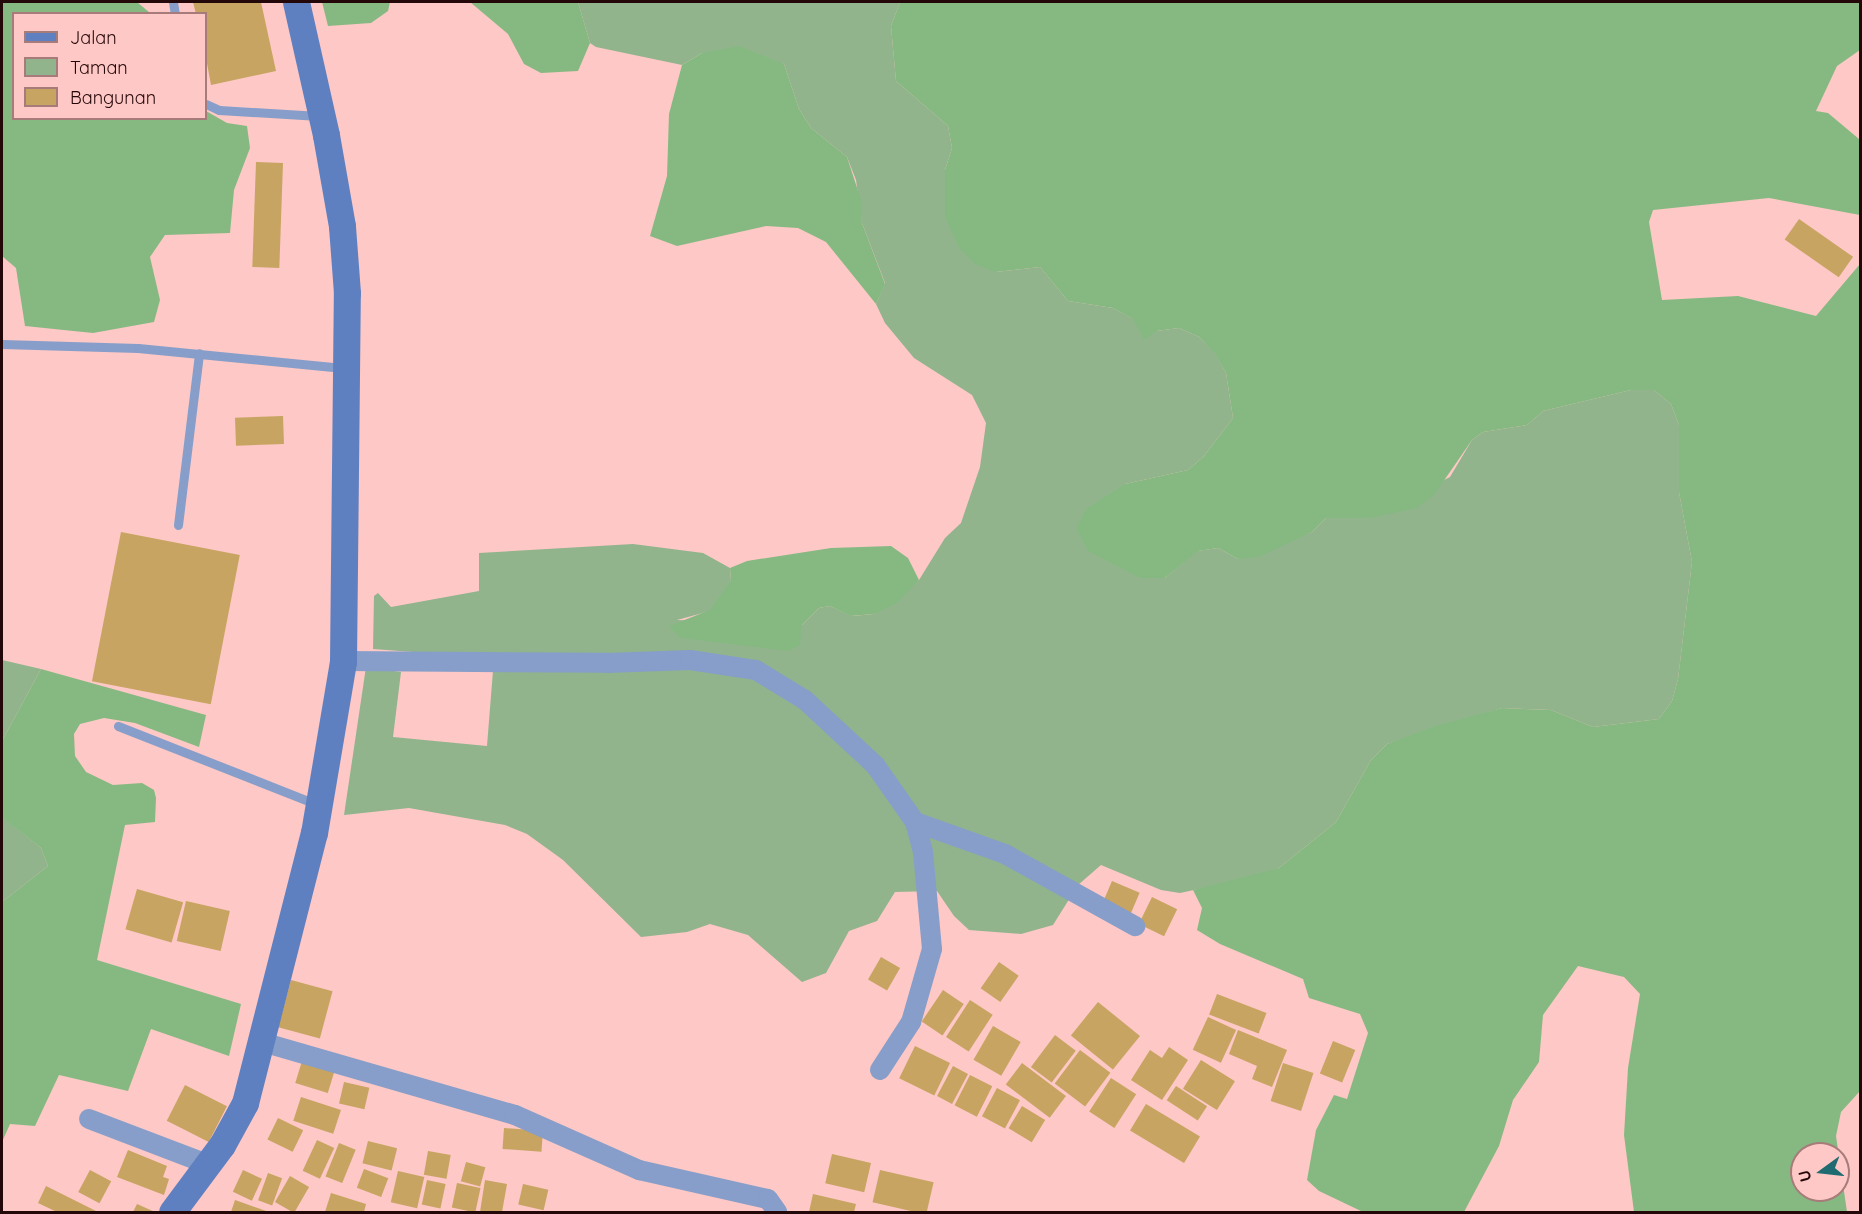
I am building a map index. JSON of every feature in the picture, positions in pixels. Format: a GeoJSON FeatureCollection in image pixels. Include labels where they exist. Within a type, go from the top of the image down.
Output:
{"type":"FeatureCollection","features":[{"type":"Feature","properties":{"kind":"street"},"geometry":{"type":"LineString","coordinates":[[172,1212],[207,1164],[245,1103],[318,805],[343,661],[346,368],[342,226],[322,117],[296,2]]}},
{"type":"Feature","properties":{"kind":"street"},"geometry":{"type":"LineString","coordinates":[[343,661],[607,663],[690,660],[756,670],[805,700],[875,765],[915,822],[922,852],[932,949],[911,1022],[880,1070]]}},
{"type":"Feature","properties":{"kind":"street"},"geometry":{"type":"LineString","coordinates":[[915,822],[1005,855],[1135,926]]}},
{"type":"Feature","properties":{"kind":"street"},"geometry":{"type":"LineString","coordinates":[[261,1042],[514,1115],[639,1170],[768,1198],[777,1212]]}},
{"type":"Feature","properties":{"kind":"street"},"geometry":{"type":"LineString","coordinates":[[89,1119],[207,1164]]}},
{"type":"Feature","properties":{"kind":"lane"},"geometry":{"type":"LineString","coordinates":[[207,104],[219,110],[322,117]]}},
{"type":"Feature","properties":{"kind":"lane"},"geometry":{"type":"LineString","coordinates":[[2,344],[200,353],[346,368]]}},
{"type":"Feature","properties":{"kind":"lane"},"geometry":{"type":"LineString","coordinates":[[178,525],[200,353]]}},
{"type":"Feature","properties":{"kind":"lane"},"geometry":{"type":"LineString","coordinates":[[118,726],[318,805]]}},
{"type":"Feature","properties":{"kind":"green space"},"geometry":{"type":"Polygon","coordinates":[[[2,2],[137,2],[149,12],[12,12],[12,120],[207,120],[207,112],[227,123],[247,126],[250,148],[234,190],[230,233],[165,235],[150,257],[160,300],[154,322],[93,333],[25,326],[16,268],[2,256],[2,2]]]}},
{"type":"Feature","properties":{"kind":"green space"},"geometry":{"type":"Polygon","coordinates":[[[322,2],[390,2],[388,11],[371,23],[328,26],[322,2]]]}},
{"type":"Feature","properties":{"kind":"green space"},"geometry":{"type":"Polygon","coordinates":[[[470,2],[578,2],[590,43],[578,71],[541,73],[524,64],[508,34],[470,2]]]}},
{"type":"Feature","properties":{"kind":"green space"},"geometry":{"type":"Polygon","coordinates":[[[578,2],[900,2],[891,26],[896,81],[948,126],[952,148],[945,170],[996,272],[1040,267],[1068,301],[1113,308],[1156,331],[1179,328],[1199,337],[1215,352],[1226,373],[1233,418],[1204,456],[1188,470],[1125,484],[1165,578],[1197,551],[1218,548],[1238,559],[1312,532],[1326,518],[1370,518],[1450,477],[1472,440],[1483,432],[1527,425],[1543,411],[1631,390],[1654,390],[1671,404],[1679,425],[1679,492],[1692,562],[1678,679],[1672,701],[1659,719],[1593,727],[1551,710],[1502,708],[1387,744],[1371,760],[1336,822],[1279,868],[1259,876],[1180,893],[1161,890],[1101,865],[1078,885],[1053,925],[1021,934],[969,930],[954,916],[937,891],[895,892],[877,921],[849,931],[826,973],[802,982],[748,935],[710,924],[687,932],[641,937],[563,860],[527,834],[505,825],[409,808],[344,815],[366,667],[401,672],[393,737],[487,746],[494,658],[373,649],[374,596],[378,593],[391,607],[479,591],[479,553],[633,544],[703,553],[730,568],[731,580],[719,602],[710,611],[677,620],[802,625],[819,608],[830,606],[852,616],[874,614],[919,580],[945,538],[961,523],[980,467],[986,423],[972,395],[914,358],[885,323],[876,304],[885,283],[862,223],[856,180],[847,157],[811,128],[799,109],[784,64],[702,53],[682,65],[596,47],[590,43],[578,2]]]}},
{"type":"Feature","properties":{"kind":"green space"},"geometry":{"type":"Polygon","coordinates":[[[900,2],[1860,2],[1860,50],[1837,66],[1816,111],[1828,113],[1859,139],[1860,215],[1769,198],[1653,210],[1649,222],[1662,300],[1738,296],[1816,316],[1860,264],[1860,1091],[1841,1112],[1837,1142],[1790,1142],[1790,1202],[1846,1202],[1847,1212],[1634,1212],[1624,1135],[1628,1068],[1640,994],[1624,977],[1578,966],[1543,1015],[1539,1062],[1513,1100],[1499,1146],[1464,1212],[1363,1212],[1319,1191],[1307,1180],[1316,1130],[1334,1095],[1347,1099],[1368,1033],[1360,1014],[1309,998],[1303,979],[1220,944],[1197,930],[1202,908],[1193,890],[1279,868],[1336,822],[1371,760],[1387,744],[1432,727],[1502,708],[1551,710],[1593,727],[1659,719],[1672,701],[1678,679],[1692,562],[1679,492],[1679,425],[1671,404],[1654,390],[1631,390],[1543,411],[1527,425],[1483,432],[1472,440],[1434,495],[1417,508],[1370,518],[1326,518],[1312,532],[1259,557],[1238,559],[1218,548],[1198,551],[1165,578],[1140,578],[1088,551],[1076,528],[1086,509],[1125,484],[1188,470],[1204,456],[1233,418],[1226,373],[1215,353],[1199,337],[1179,328],[1156,331],[1144,340],[1133,319],[1113,308],[1068,301],[1040,267],[996,272],[975,264],[959,248],[945,217],[945,170],[952,148],[948,126],[896,81],[891,26],[900,2]]]}},
{"type":"Feature","properties":{"kind":"green space"},"geometry":{"type":"Polygon","coordinates":[[[739,46],[784,64],[799,109],[811,128],[847,157],[861,200],[862,223],[885,284],[876,304],[826,242],[798,228],[766,226],[677,246],[650,236],[667,176],[669,114],[682,65],[702,53],[739,46]]]}},
{"type":"Feature","properties":{"kind":"green space"},"geometry":{"type":"Polygon","coordinates":[[[891,546],[908,558],[919,580],[897,603],[874,614],[851,616],[830,606],[819,608],[802,625],[800,645],[788,651],[680,638],[669,626],[710,610],[731,580],[730,568],[747,561],[831,548],[891,546]]]}},
{"type":"Feature","properties":{"kind":"green space"},"geometry":{"type":"Polygon","coordinates":[[[2,660],[41,669],[2,741],[2,660]]]}},
{"type":"Feature","properties":{"kind":"green space"},"geometry":{"type":"Polygon","coordinates":[[[41,669],[206,715],[199,747],[135,723],[104,718],[80,724],[74,734],[75,756],[86,772],[113,785],[142,783],[154,790],[156,798],[155,822],[125,825],[97,960],[241,1004],[229,1056],[151,1029],[128,1091],[59,1075],[35,1126],[10,1124],[2,1142],[2,902],[48,866],[41,848],[3,818],[2,741],[41,669]]]}},
{"type":"Feature","properties":{"kind":"green space"},"geometry":{"type":"Polygon","coordinates":[[[2,810],[4,818],[41,848],[48,866],[2,902],[2,810]]]}},
{"type":"Feature","properties":{"kind":"building"},"geometry":{"type":"Polygon","coordinates":[[[193,2],[261,2],[276,71],[211,85],[207,63],[207,12],[196,12],[193,2]]]}},
{"type":"Feature","properties":{"kind":"building"},"geometry":{"type":"Polygon","coordinates":[[[256,162],[283,163],[279,268],[252,267],[256,162]]]}},
{"type":"Feature","properties":{"kind":"building"},"geometry":{"type":"Polygon","coordinates":[[[1799,219],[1853,257],[1839,277],[1785,239],[1799,219]]]}},
{"type":"Feature","properties":{"kind":"building"},"geometry":{"type":"Polygon","coordinates":[[[283,416],[284,444],[236,446],[235,418],[283,416]]]}},
{"type":"Feature","properties":{"kind":"building"},"geometry":{"type":"Polygon","coordinates":[[[121,532],[240,555],[211,704],[92,681],[121,532]]]}},
{"type":"Feature","properties":{"kind":"building"},"geometry":{"type":"Polygon","coordinates":[[[1112,881],[1140,893],[1129,918],[1101,906],[1112,881]]]}},
{"type":"Feature","properties":{"kind":"building"},"geometry":{"type":"Polygon","coordinates":[[[137,889],[183,902],[172,943],[125,929],[137,889]]]}},
{"type":"Feature","properties":{"kind":"building"},"geometry":{"type":"Polygon","coordinates":[[[1152,897],[1177,909],[1164,936],[1139,924],[1152,897]]]}},
{"type":"Feature","properties":{"kind":"building"},"geometry":{"type":"Polygon","coordinates":[[[186,901],[230,911],[221,951],[177,941],[186,901]]]}},
{"type":"Feature","properties":{"kind":"building"},"geometry":{"type":"Polygon","coordinates":[[[881,957],[900,968],[887,991],[868,980],[881,957]]]}},
{"type":"Feature","properties":{"kind":"building"},"geometry":{"type":"Polygon","coordinates":[[[999,962],[1019,976],[1000,1002],[981,988],[999,962]]]}},
{"type":"Feature","properties":{"kind":"building"},"geometry":{"type":"Polygon","coordinates":[[[291,980],[333,991],[320,1038],[278,1027],[291,980]]]}},
{"type":"Feature","properties":{"kind":"building"},"geometry":{"type":"Polygon","coordinates":[[[943,990],[964,1004],[942,1035],[922,1022],[943,990]]]}},
{"type":"Feature","properties":{"kind":"building"},"geometry":{"type":"Polygon","coordinates":[[[1217,994],[1266,1013],[1259,1034],[1209,1015],[1217,994]]]}},
{"type":"Feature","properties":{"kind":"building"},"geometry":{"type":"Polygon","coordinates":[[[970,1000],[993,1015],[969,1052],[946,1037],[970,1000]]]}},
{"type":"Feature","properties":{"kind":"building"},"geometry":{"type":"Polygon","coordinates":[[[1098,1002],[1140,1036],[1113,1069],[1071,1035],[1098,1002]]]}},
{"type":"Feature","properties":{"kind":"building"},"geometry":{"type":"Polygon","coordinates":[[[1208,1017],[1236,1030],[1221,1063],[1193,1050],[1208,1017]]]}},
{"type":"Feature","properties":{"kind":"building"},"geometry":{"type":"Polygon","coordinates":[[[993,1026],[1021,1042],[1001,1076],[974,1060],[993,1026]]]}},
{"type":"Feature","properties":{"kind":"building"},"geometry":{"type":"Polygon","coordinates":[[[1238,1030],[1287,1050],[1272,1087],[1252,1079],[1257,1066],[1229,1054],[1238,1030]]]}},
{"type":"Feature","properties":{"kind":"building"},"geometry":{"type":"Polygon","coordinates":[[[1055,1035],[1076,1051],[1052,1083],[1031,1067],[1055,1035]]]}},
{"type":"Feature","properties":{"kind":"building"},"geometry":{"type":"Polygon","coordinates":[[[1333,1041],[1355,1050],[1342,1082],[1320,1073],[1333,1041]]]}},
{"type":"Feature","properties":{"kind":"building"},"geometry":{"type":"Polygon","coordinates":[[[915,1046],[950,1063],[934,1095],[899,1078],[915,1046]]]}},
{"type":"Feature","properties":{"kind":"building"},"geometry":{"type":"Polygon","coordinates":[[[1169,1047],[1188,1060],[1162,1100],[1131,1080],[1150,1050],[1162,1058],[1169,1047]]]}},
{"type":"Feature","properties":{"kind":"building"},"geometry":{"type":"Polygon","coordinates":[[[1080,1050],[1110,1073],[1085,1106],[1055,1084],[1080,1050]]]}},
{"type":"Feature","properties":{"kind":"building"},"geometry":{"type":"Polygon","coordinates":[[[1201,1060],[1235,1081],[1217,1110],[1183,1089],[1201,1060]]]}},
{"type":"Feature","properties":{"kind":"building"},"geometry":{"type":"Polygon","coordinates":[[[302,1061],[335,1071],[328,1093],[295,1083],[302,1061]]]}},
{"type":"Feature","properties":{"kind":"building"},"geometry":{"type":"Polygon","coordinates":[[[1022,1063],[1066,1096],[1050,1118],[1006,1085],[1022,1063]]]}},
{"type":"Feature","properties":{"kind":"building"},"geometry":{"type":"Polygon","coordinates":[[[1283,1063],[1313,1073],[1301,1111],[1271,1101],[1283,1063]]]}},
{"type":"Feature","properties":{"kind":"building"},"geometry":{"type":"Polygon","coordinates":[[[953,1066],[968,1074],[952,1104],[937,1096],[953,1066]]]}},
{"type":"Feature","properties":{"kind":"building"},"geometry":{"type":"Polygon","coordinates":[[[970,1075],[992,1086],[977,1117],[955,1105],[970,1075]]]}},
{"type":"Feature","properties":{"kind":"building"},"geometry":{"type":"Polygon","coordinates":[[[1111,1078],[1136,1094],[1114,1128],[1089,1112],[1111,1078]]]}},
{"type":"Feature","properties":{"kind":"building"},"geometry":{"type":"Polygon","coordinates":[[[344,1082],[369,1088],[364,1109],[339,1103],[344,1082]]]}},
{"type":"Feature","properties":{"kind":"building"},"geometry":{"type":"Polygon","coordinates":[[[185,1085],[227,1106],[209,1142],[167,1121],[185,1085]]]}},
{"type":"Feature","properties":{"kind":"building"},"geometry":{"type":"Polygon","coordinates":[[[1176,1086],[1207,1106],[1198,1120],[1167,1100],[1176,1086]]]}},
{"type":"Feature","properties":{"kind":"building"},"geometry":{"type":"Polygon","coordinates":[[[997,1088],[1020,1100],[1005,1128],[982,1116],[997,1088]]]}},
{"type":"Feature","properties":{"kind":"building"},"geometry":{"type":"Polygon","coordinates":[[[301,1097],[341,1110],[333,1134],[293,1121],[301,1097]]]}},
{"type":"Feature","properties":{"kind":"building"},"geometry":{"type":"Polygon","coordinates":[[[1146,1104],[1200,1136],[1184,1163],[1130,1131],[1146,1104]]]}},
{"type":"Feature","properties":{"kind":"building"},"geometry":{"type":"Polygon","coordinates":[[[1022,1106],[1045,1120],[1032,1142],[1009,1128],[1022,1106]]]}},
{"type":"Feature","properties":{"kind":"building"},"geometry":{"type":"Polygon","coordinates":[[[278,1118],[303,1130],[293,1152],[267,1140],[278,1118]]]}},
{"type":"Feature","properties":{"kind":"building"},"geometry":{"type":"Polygon","coordinates":[[[504,1128],[543,1131],[541,1152],[503,1149],[504,1128]]]}},
{"type":"Feature","properties":{"kind":"building"},"geometry":{"type":"Polygon","coordinates":[[[317,1140],[334,1148],[320,1179],[303,1171],[317,1140]]]}},
{"type":"Feature","properties":{"kind":"building"},"geometry":{"type":"Polygon","coordinates":[[[368,1141],[397,1148],[392,1171],[362,1163],[368,1141]]]}},
{"type":"Feature","properties":{"kind":"building"},"geometry":{"type":"Polygon","coordinates":[[[339,1143],[356,1150],[342,1183],[326,1176],[339,1143]]]}},
{"type":"Feature","properties":{"kind":"building"},"geometry":{"type":"Polygon","coordinates":[[[128,1150],[167,1166],[163,1177],[169,1179],[164,1195],[117,1177],[128,1150]]]}},
{"type":"Feature","properties":{"kind":"building"},"geometry":{"type":"Polygon","coordinates":[[[428,1151],[451,1155],[446,1179],[424,1175],[428,1151]]]}},
{"type":"Feature","properties":{"kind":"building"},"geometry":{"type":"Polygon","coordinates":[[[832,1154],[871,1163],[864,1192],[825,1183],[832,1154]]]}},
{"type":"Feature","properties":{"kind":"building"},"geometry":{"type":"Polygon","coordinates":[[[466,1162],[485,1167],[480,1186],[461,1181],[466,1162]]]}},
{"type":"Feature","properties":{"kind":"building"},"geometry":{"type":"Polygon","coordinates":[[[364,1169],[388,1178],[381,1197],[357,1188],[364,1169]]]}},
{"type":"Feature","properties":{"kind":"building"},"geometry":{"type":"Polygon","coordinates":[[[90,1170],[111,1181],[99,1203],[78,1192],[90,1170]]]}},
{"type":"Feature","properties":{"kind":"building"},"geometry":{"type":"Polygon","coordinates":[[[243,1170],[262,1179],[252,1201],[233,1192],[243,1170]]]}},
{"type":"Feature","properties":{"kind":"building"},"geometry":{"type":"Polygon","coordinates":[[[880,1170],[934,1182],[927,1212],[915,1212],[873,1202],[880,1170]]]}},
{"type":"Feature","properties":{"kind":"building"},"geometry":{"type":"Polygon","coordinates":[[[398,1171],[424,1177],[417,1208],[391,1202],[398,1171]]]}},
{"type":"Feature","properties":{"kind":"building"},"geometry":{"type":"Polygon","coordinates":[[[268,1173],[282,1178],[272,1205],[258,1200],[268,1173]]]}},
{"type":"Feature","properties":{"kind":"building"},"geometry":{"type":"Polygon","coordinates":[[[290,1176],[309,1187],[295,1212],[275,1202],[290,1176]]]}},
{"type":"Feature","properties":{"kind":"building"},"geometry":{"type":"Polygon","coordinates":[[[427,1180],[446,1184],[440,1208],[422,1204],[427,1180]]]}},
{"type":"Feature","properties":{"kind":"building"},"geometry":{"type":"Polygon","coordinates":[[[485,1180],[507,1184],[502,1212],[480,1212],[485,1180]]]}},
{"type":"Feature","properties":{"kind":"building"},"geometry":{"type":"Polygon","coordinates":[[[457,1183],[480,1188],[475,1212],[452,1207],[457,1183]]]}},
{"type":"Feature","properties":{"kind":"building"},"geometry":{"type":"Polygon","coordinates":[[[523,1184],[548,1190],[544,1210],[518,1204],[523,1184]]]}},
{"type":"Feature","properties":{"kind":"building"},"geometry":{"type":"Polygon","coordinates":[[[46,1186],[98,1212],[57,1212],[38,1203],[46,1186]]]}},
{"type":"Feature","properties":{"kind":"building"},"geometry":{"type":"Polygon","coordinates":[[[331,1193],[366,1204],[364,1212],[325,1212],[331,1193]]]}},
{"type":"Feature","properties":{"kind":"building"},"geometry":{"type":"Polygon","coordinates":[[[813,1194],[856,1204],[854,1212],[809,1212],[813,1194]]]}},
{"type":"Feature","properties":{"kind":"building"},"geometry":{"type":"Polygon","coordinates":[[[235,1200],[269,1212],[231,1212],[235,1200]]]}},
{"type":"Feature","properties":{"kind":"building"},"geometry":{"type":"Polygon","coordinates":[[[137,1204],[155,1212],[133,1212],[137,1204]]]}}]}
